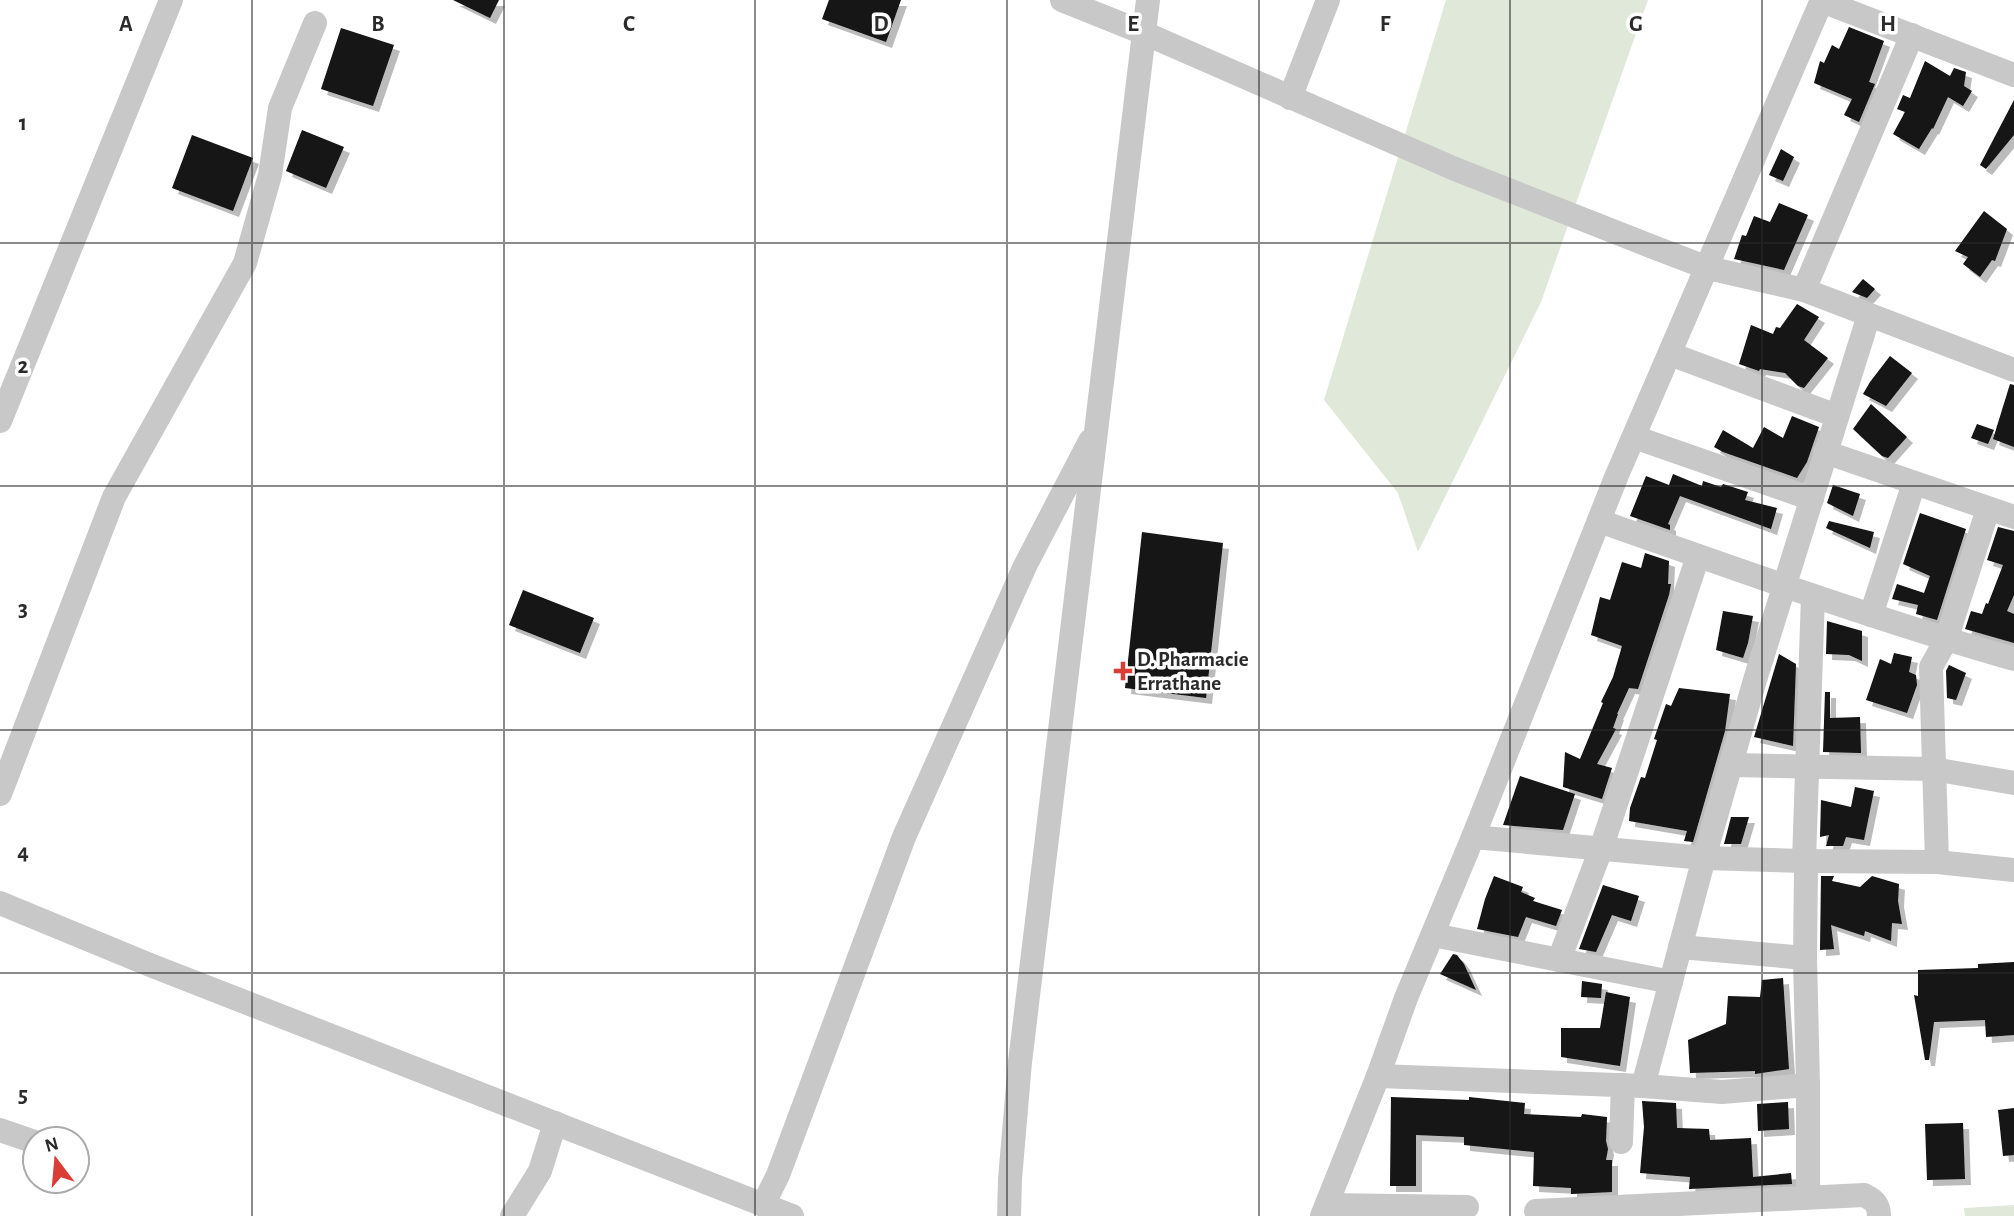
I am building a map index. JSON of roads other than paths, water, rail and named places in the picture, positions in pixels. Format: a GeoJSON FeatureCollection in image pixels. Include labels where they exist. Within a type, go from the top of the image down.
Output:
{"type":"FeatureCollection","features":[{"type":"Feature","properties":{"kind":"street"},"geometry":{"type":"LineString","coordinates":[[0,421],[171,0]]}},
{"type":"Feature","properties":{"kind":"street"},"geometry":{"type":"LineString","coordinates":[[1062,0],[1455,169],[1708,268],[1804,290],[2014,370]]}},
{"type":"Feature","properties":{"kind":"street"},"geometry":{"type":"LineString","coordinates":[[1009,1216],[1020,1062],[1148,0]]}},
{"type":"Feature","properties":{"kind":"street"},"geometry":{"type":"LineString","coordinates":[[1290,98],[1328,0]]}},
{"type":"Feature","properties":{"kind":"street"},"geometry":{"type":"LineString","coordinates":[[1467,1208],[1324,1211],[1378,1076],[1405,998],[1474,837],[1599,521],[1822,0],[2014,75]]}},
{"type":"Feature","properties":{"kind":"street"},"geometry":{"type":"LineString","coordinates":[[0,794],[114,497],[245,263],[270,175],[280,108],[315,23]]}},
{"type":"Feature","properties":{"kind":"street"},"geometry":{"type":"LineString","coordinates":[[1804,290],[1912,35]]}},
{"type":"Feature","properties":{"kind":"street"},"geometry":{"type":"LineString","coordinates":[[1621,1142],[1633,1086],[1671,982],[1783,586],[1869,315]]}},
{"type":"Feature","properties":{"kind":"street"},"geometry":{"type":"LineString","coordinates":[[1670,354],[1836,416]]}},
{"type":"Feature","properties":{"kind":"street"},"geometry":{"type":"LineString","coordinates":[[763,1205],[778,1175],[904,837],[1025,566],[1096,428]]}},
{"type":"Feature","properties":{"kind":"street"},"geometry":{"type":"LineString","coordinates":[[1634,437],[1812,499]]}},
{"type":"Feature","properties":{"kind":"street"},"geometry":{"type":"LineString","coordinates":[[1825,452],[2014,517]]}},
{"type":"Feature","properties":{"kind":"street"},"geometry":{"type":"LineString","coordinates":[[1871,615],[1914,483]]}},
{"type":"Feature","properties":{"kind":"street"},"geometry":{"type":"LineString","coordinates":[[1937,862],[1931,667],[1945,640],[1988,509]]}},
{"type":"Feature","properties":{"kind":"street"},"geometry":{"type":"LineString","coordinates":[[1599,521],[1812,596],[1945,640],[2014,659]]}},
{"type":"Feature","properties":{"kind":"street"},"geometry":{"type":"LineString","coordinates":[[1559,960],[1601,849],[1698,556]]}},
{"type":"Feature","properties":{"kind":"street"},"geometry":{"type":"LineString","coordinates":[[1808,1197],[1804,861],[1812,596]]}},
{"type":"Feature","properties":{"kind":"street"},"geometry":{"type":"LineString","coordinates":[[1731,765],[1933,769],[2014,783]]}},
{"type":"Feature","properties":{"kind":"street"},"geometry":{"type":"LineString","coordinates":[[1474,837],[1704,858],[1937,862],[2014,870]]}},
{"type":"Feature","properties":{"kind":"street"},"geometry":{"type":"LineString","coordinates":[[0,903],[150,965],[792,1216]]}},
{"type":"Feature","properties":{"kind":"street"},"geometry":{"type":"LineString","coordinates":[[1433,935],[1671,982]]}},
{"type":"Feature","properties":{"kind":"street"},"geometry":{"type":"LineString","coordinates":[[1680,947],[1805,958]]}},
{"type":"Feature","properties":{"kind":"street"},"geometry":{"type":"LineString","coordinates":[[1378,1076],[1721,1092],[1808,1085]]}},
{"type":"Feature","properties":{"kind":"street"},"geometry":{"type":"LineString","coordinates":[[512,1216],[540,1171],[555,1123]]}},
{"type":"Feature","properties":{"kind":"street"},"geometry":{"type":"LineString","coordinates":[[0,1130],[21,1137]]}},
{"type":"Feature","properties":{"kind":"street"},"geometry":{"type":"LineString","coordinates":[[1536,1211],[1864,1195],[1874,1200],[1879,1216]]}},
{"type":"Feature","properties":{"kind":"place","name":"D. Pharmacie Errathane"},"geometry":{"type":"Point","coordinates":[1123,671]}}]}
